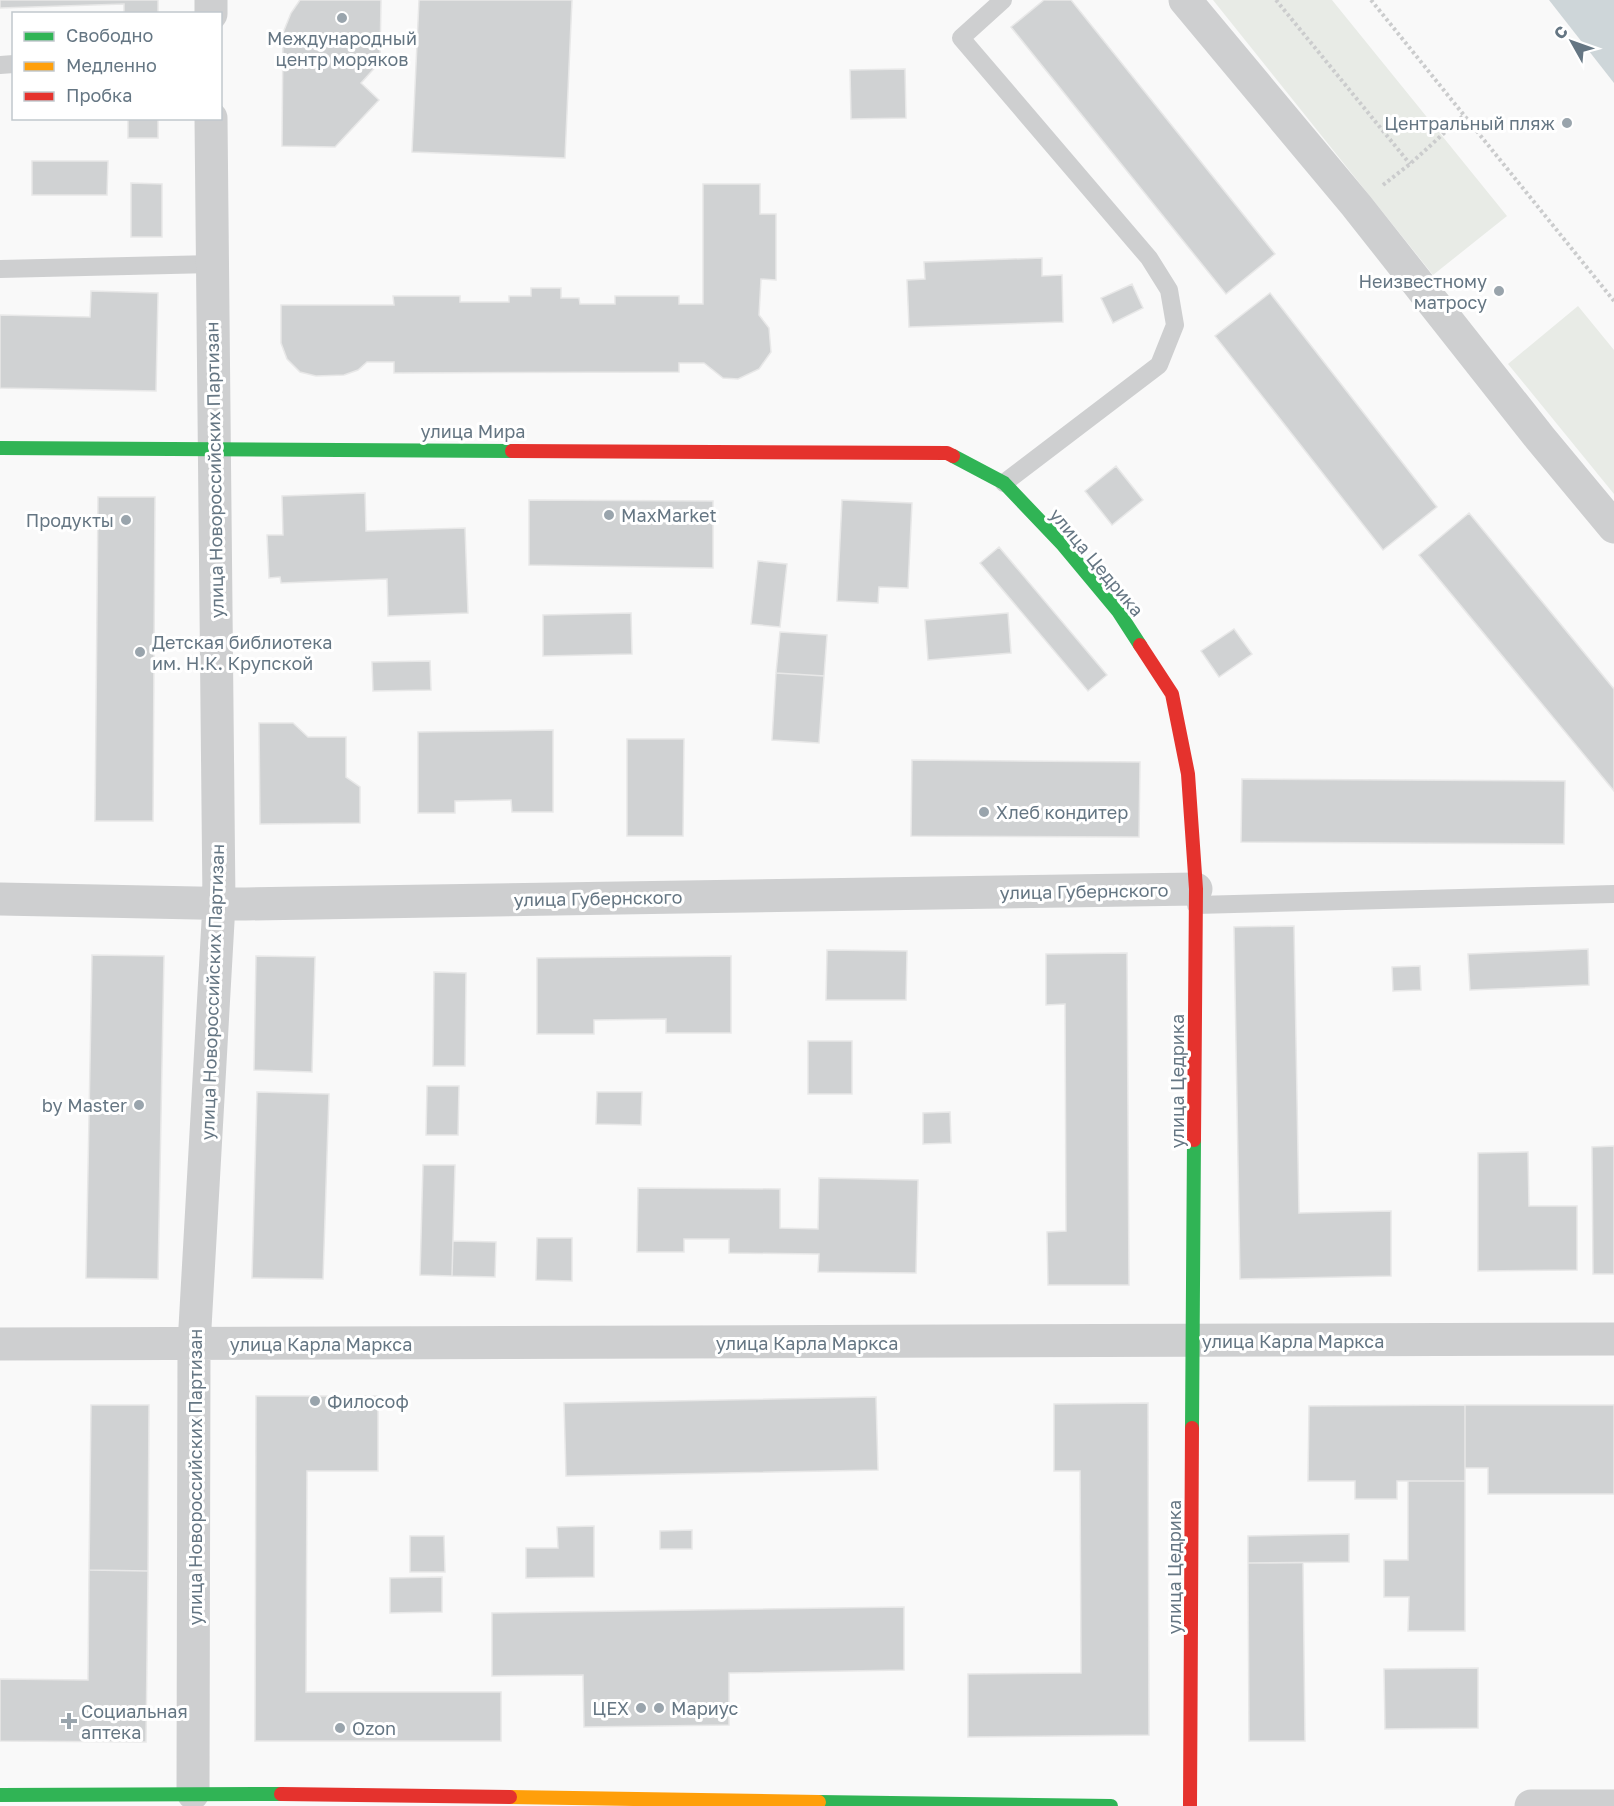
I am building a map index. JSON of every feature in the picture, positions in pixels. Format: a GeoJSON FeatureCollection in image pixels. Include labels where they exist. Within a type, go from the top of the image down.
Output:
{"type":"FeatureCollection","features":[{"type":"Feature","properties":{"kind":"street"},"geometry":{"type":"LineString","coordinates":[[1185,0],[1356,205],[1540,438],[1614,527]]}},
{"type":"Feature","properties":{"kind":"street","name":"улица Новороссийских Партизан"},"geometry":{"type":"LineString","coordinates":[[193,1799],[194,1345],[219,904],[211,120]]}},
{"type":"Feature","properties":{"kind":"street","name":"улица Мира"},"geometry":{"type":"LineString","coordinates":[[0,448],[214,447],[947,453]]}},
{"type":"Feature","properties":{"kind":"street","name":"улица Цедрика"},"geometry":{"type":"LineString","coordinates":[[947,453],[1004,483],[1063,544],[1118,611],[1172,694],[1188,774],[1196,897],[1190,1806]]}},
{"type":"Feature","properties":{"kind":"street","name":"улица Губернского"},"geometry":{"type":"LineString","coordinates":[[0,899],[219,904],[1196,897]]}},
{"type":"Feature","properties":{"kind":"street","name":"улица Карла Маркса"},"geometry":{"type":"LineString","coordinates":[[0,1344],[1614,1339]]}},
{"type":"Feature","properties":{"kind":"street"},"geometry":{"type":"LineString","coordinates":[[0,1795],[193,1799],[1111,1806]]}},
{"type":"Feature","properties":{"kind":"street"},"geometry":{"type":"LineString","coordinates":[[1531,1806],[1614,1806]]}},
{"type":"Feature","properties":{"kind":"lane"},"geometry":{"type":"LineString","coordinates":[[1003,0],[961,38],[1149,258],[1169,290],[1175,325],[1159,365],[1004,483]]}},
{"type":"Feature","properties":{"kind":"lane"},"geometry":{"type":"LineString","coordinates":[[0,269],[213,264]]}},
{"type":"Feature","properties":{"kind":"lane"},"geometry":{"type":"LineString","coordinates":[[1196,897],[1614,894]]}},
{"type":"Feature","properties":{"kind":"path"},"geometry":{"type":"LineString","coordinates":[[1276,0],[1410,165]]}},
{"type":"Feature","properties":{"kind":"path"},"geometry":{"type":"LineString","coordinates":[[1371,0],[1614,301]]}},
{"type":"Feature","properties":{"kind":"path"},"geometry":{"type":"LineString","coordinates":[[1356,205],[1410,165],[1464,115]]}},
{"type":"Feature","properties":{"kind":"shaded area"},"geometry":{"type":"Polygon","coordinates":[[[1213,0],[1332,0],[1507,216],[1433,275],[1213,0]]]}},
{"type":"Feature","properties":{"kind":"shaded area"},"geometry":{"type":"Polygon","coordinates":[[[1549,0],[1614,0],[1614,83],[1549,0]]]}},
{"type":"Feature","properties":{"kind":"shaded area"},"geometry":{"type":"Polygon","coordinates":[[[1578,306],[1614,350],[1614,494],[1508,364],[1578,306]]]}},
{"type":"Feature","properties":{"kind":"building"},"geometry":{"type":"Polygon","coordinates":[[[0,0],[158,0],[158,12],[124,12],[124,4],[0,8],[0,0]]]}},
{"type":"Feature","properties":{"kind":"building"},"geometry":{"type":"Polygon","coordinates":[[[300,0],[381,0],[380,62],[361,83],[379,100],[335,147],[282,146],[283,33],[291,13],[300,0]]]}},
{"type":"Feature","properties":{"kind":"building"},"geometry":{"type":"Polygon","coordinates":[[[419,0],[572,0],[565,158],[412,152],[419,0]]]}},
{"type":"Feature","properties":{"kind":"building"},"geometry":{"type":"Polygon","coordinates":[[[1044,0],[1071,0],[1275,254],[1226,294],[1011,27],[1044,0]]]}},
{"type":"Feature","properties":{"kind":"building"},"geometry":{"type":"Polygon","coordinates":[[[905,69],[906,118],[851,119],[850,70],[905,69]]]}},
{"type":"Feature","properties":{"kind":"building"},"geometry":{"type":"Polygon","coordinates":[[[128,120],[158,120],[158,138],[128,138],[128,120]]]}},
{"type":"Feature","properties":{"kind":"building"},"geometry":{"type":"Polygon","coordinates":[[[32,161],[108,161],[107,195],[32,195],[32,161]]]}},
{"type":"Feature","properties":{"kind":"building"},"geometry":{"type":"Polygon","coordinates":[[[131,183],[162,184],[162,237],[131,237],[131,183]]]}},
{"type":"Feature","properties":{"kind":"building"},"geometry":{"type":"Polygon","coordinates":[[[703,184],[760,184],[760,214],[776,214],[776,280],[761,279],[759,315],[769,328],[771,352],[759,369],[738,379],[723,378],[704,363],[679,363],[679,372],[394,373],[394,362],[367,362],[358,370],[344,375],[316,376],[300,372],[287,359],[281,343],[281,305],[394,305],[393,296],[460,296],[460,302],[509,302],[509,296],[531,296],[531,288],[561,288],[561,298],[579,298],[580,304],[615,304],[615,296],[679,296],[679,304],[703,304],[703,184]]]}},
{"type":"Feature","properties":{"kind":"building"},"geometry":{"type":"Polygon","coordinates":[[[1042,258],[1042,276],[1062,275],[1063,322],[909,327],[907,280],[925,279],[924,262],[1042,258]]]}},
{"type":"Feature","properties":{"kind":"building"},"geometry":{"type":"Polygon","coordinates":[[[1132,284],[1143,308],[1113,323],[1101,298],[1132,284]]]}},
{"type":"Feature","properties":{"kind":"building"},"geometry":{"type":"Polygon","coordinates":[[[91,291],[158,293],[156,391],[0,388],[0,315],[90,317],[91,291]]]}},
{"type":"Feature","properties":{"kind":"building"},"geometry":{"type":"Polygon","coordinates":[[[1270,293],[1437,507],[1383,550],[1215,336],[1270,293]]]}},
{"type":"Feature","properties":{"kind":"building"},"geometry":{"type":"Polygon","coordinates":[[[1116,466],[1143,500],[1112,525],[1085,491],[1116,466]]]}},
{"type":"Feature","properties":{"kind":"building"},"geometry":{"type":"Polygon","coordinates":[[[365,493],[366,531],[465,528],[468,613],[388,616],[387,579],[281,583],[280,577],[269,578],[267,535],[283,535],[282,496],[365,493]]]}},
{"type":"Feature","properties":{"kind":"building"},"geometry":{"type":"Polygon","coordinates":[[[98,497],[155,497],[153,821],[95,821],[98,497]]]}},
{"type":"Feature","properties":{"kind":"building"},"geometry":{"type":"Polygon","coordinates":[[[529,500],[713,501],[713,568],[529,565],[529,500]]]}},
{"type":"Feature","properties":{"kind":"building"},"geometry":{"type":"Polygon","coordinates":[[[842,500],[912,503],[908,588],[879,587],[878,603],[837,601],[842,500]]]}},
{"type":"Feature","properties":{"kind":"building"},"geometry":{"type":"Polygon","coordinates":[[[1469,513],[1614,689],[1614,791],[1419,555],[1469,513]]]}},
{"type":"Feature","properties":{"kind":"building"},"geometry":{"type":"Polygon","coordinates":[[[999,547],[1107,675],[1088,691],[980,563],[999,547]]]}},
{"type":"Feature","properties":{"kind":"building"},"geometry":{"type":"Polygon","coordinates":[[[758,561],[787,564],[780,627],[751,624],[758,561]]]}},
{"type":"Feature","properties":{"kind":"building"},"geometry":{"type":"Polygon","coordinates":[[[631,613],[632,654],[543,656],[543,615],[631,613]]]}},
{"type":"Feature","properties":{"kind":"building"},"geometry":{"type":"Polygon","coordinates":[[[1008,613],[1011,653],[928,660],[925,620],[1008,613]]]}},
{"type":"Feature","properties":{"kind":"building"},"geometry":{"type":"Polygon","coordinates":[[[1234,629],[1252,654],[1219,677],[1201,651],[1234,629]]]}},
{"type":"Feature","properties":{"kind":"building"},"geometry":{"type":"Polygon","coordinates":[[[780,632],[827,635],[824,676],[776,673],[780,632]]]}},
{"type":"Feature","properties":{"kind":"building"},"geometry":{"type":"Polygon","coordinates":[[[430,661],[431,690],[373,691],[372,662],[430,661]]]}},
{"type":"Feature","properties":{"kind":"building"},"geometry":{"type":"Polygon","coordinates":[[[776,673],[824,676],[819,743],[772,740],[776,673]]]}},
{"type":"Feature","properties":{"kind":"building"},"geometry":{"type":"Polygon","coordinates":[[[259,723],[293,723],[308,737],[346,737],[346,777],[360,787],[360,823],[260,824],[259,723]]]}},
{"type":"Feature","properties":{"kind":"building"},"geometry":{"type":"Polygon","coordinates":[[[553,730],[553,812],[512,812],[511,800],[455,801],[455,813],[418,813],[418,732],[553,730]]]}},
{"type":"Feature","properties":{"kind":"building"},"geometry":{"type":"Polygon","coordinates":[[[627,739],[684,739],[683,836],[627,836],[627,739]]]}},
{"type":"Feature","properties":{"kind":"building"},"geometry":{"type":"Polygon","coordinates":[[[912,760],[1140,762],[1139,837],[911,836],[912,760]]]}},
{"type":"Feature","properties":{"kind":"building"},"geometry":{"type":"Polygon","coordinates":[[[1242,779],[1565,781],[1564,844],[1241,842],[1242,779]]]}},
{"type":"Feature","properties":{"kind":"building"},"geometry":{"type":"Polygon","coordinates":[[[1294,926],[1299,1213],[1391,1211],[1391,1276],[1240,1279],[1234,927],[1294,926]]]}},
{"type":"Feature","properties":{"kind":"building"},"geometry":{"type":"Polygon","coordinates":[[[1588,949],[1589,985],[1470,990],[1468,954],[1588,949]]]}},
{"type":"Feature","properties":{"kind":"building"},"geometry":{"type":"Polygon","coordinates":[[[827,950],[907,951],[906,1000],[826,1000],[827,950]]]}},
{"type":"Feature","properties":{"kind":"building"},"geometry":{"type":"Polygon","coordinates":[[[1127,953],[1129,1285],[1048,1285],[1047,1232],[1066,1231],[1065,1004],[1046,1005],[1046,954],[1127,953]]]}},
{"type":"Feature","properties":{"kind":"building"},"geometry":{"type":"Polygon","coordinates":[[[92,955],[164,956],[158,1279],[86,1278],[92,955]]]}},
{"type":"Feature","properties":{"kind":"building"},"geometry":{"type":"Polygon","coordinates":[[[256,956],[315,957],[312,1072],[254,1070],[256,956]]]}},
{"type":"Feature","properties":{"kind":"building"},"geometry":{"type":"Polygon","coordinates":[[[731,956],[731,1033],[666,1033],[666,1019],[594,1020],[594,1034],[537,1034],[537,958],[731,956]]]}},
{"type":"Feature","properties":{"kind":"building"},"geometry":{"type":"Polygon","coordinates":[[[1420,966],[1421,990],[1393,991],[1392,967],[1420,966]]]}},
{"type":"Feature","properties":{"kind":"building"},"geometry":{"type":"Polygon","coordinates":[[[434,972],[466,973],[465,1066],[433,1066],[434,972]]]}},
{"type":"Feature","properties":{"kind":"building"},"geometry":{"type":"Polygon","coordinates":[[[808,1041],[852,1041],[852,1094],[808,1094],[808,1041]]]}},
{"type":"Feature","properties":{"kind":"building"},"geometry":{"type":"Polygon","coordinates":[[[427,1086],[459,1086],[458,1135],[426,1135],[427,1086]]]}},
{"type":"Feature","properties":{"kind":"building"},"geometry":{"type":"Polygon","coordinates":[[[257,1092],[329,1094],[323,1279],[252,1278],[257,1092]]]}},
{"type":"Feature","properties":{"kind":"building"},"geometry":{"type":"Polygon","coordinates":[[[597,1092],[642,1092],[641,1125],[596,1124],[597,1092]]]}},
{"type":"Feature","properties":{"kind":"building"},"geometry":{"type":"Polygon","coordinates":[[[950,1112],[951,1143],[923,1144],[923,1113],[950,1112]]]}},
{"type":"Feature","properties":{"kind":"building"},"geometry":{"type":"Polygon","coordinates":[[[1614,1146],[1614,1274],[1593,1274],[1592,1147],[1614,1146]]]}},
{"type":"Feature","properties":{"kind":"building"},"geometry":{"type":"Polygon","coordinates":[[[1528,1152],[1529,1206],[1577,1206],[1577,1270],[1478,1271],[1478,1153],[1528,1152]]]}},
{"type":"Feature","properties":{"kind":"building"},"geometry":{"type":"Polygon","coordinates":[[[423,1165],[455,1165],[452,1276],[420,1275],[423,1165]]]}},
{"type":"Feature","properties":{"kind":"building"},"geometry":{"type":"Polygon","coordinates":[[[819,1178],[918,1180],[916,1273],[818,1272],[819,1254],[729,1253],[729,1239],[684,1239],[684,1252],[637,1252],[638,1188],[780,1189],[780,1228],[818,1229],[819,1178]]]}},
{"type":"Feature","properties":{"kind":"building"},"geometry":{"type":"Polygon","coordinates":[[[537,1238],[572,1238],[572,1281],[536,1280],[537,1238]]]}},
{"type":"Feature","properties":{"kind":"building"},"geometry":{"type":"Polygon","coordinates":[[[453,1241],[496,1242],[495,1277],[452,1276],[453,1241]]]}},
{"type":"Feature","properties":{"kind":"building"},"geometry":{"type":"Polygon","coordinates":[[[256,1396],[378,1396],[378,1471],[307,1471],[306,1692],[501,1692],[501,1741],[255,1741],[256,1396]]]}},
{"type":"Feature","properties":{"kind":"building"},"geometry":{"type":"Polygon","coordinates":[[[876,1397],[878,1470],[566,1476],[564,1403],[876,1397]]]}},
{"type":"Feature","properties":{"kind":"building"},"geometry":{"type":"Polygon","coordinates":[[[1148,1403],[1149,1735],[968,1737],[968,1674],[1081,1673],[1080,1471],[1054,1471],[1054,1404],[1148,1403]]]}},
{"type":"Feature","properties":{"kind":"building"},"geometry":{"type":"Polygon","coordinates":[[[91,1405],[149,1405],[148,1571],[89,1570],[91,1405]]]}},
{"type":"Feature","properties":{"kind":"building"},"geometry":{"type":"Polygon","coordinates":[[[1465,1405],[1465,1481],[1397,1481],[1397,1499],[1355,1499],[1355,1481],[1308,1481],[1309,1406],[1465,1405]]]}},
{"type":"Feature","properties":{"kind":"building"},"geometry":{"type":"Polygon","coordinates":[[[1465,1405],[1614,1405],[1614,1494],[1488,1494],[1488,1468],[1465,1468],[1465,1405]]]}},
{"type":"Feature","properties":{"kind":"building"},"geometry":{"type":"Polygon","coordinates":[[[1408,1481],[1465,1481],[1465,1631],[1408,1631],[1409,1597],[1384,1597],[1384,1560],[1408,1560],[1408,1481]]]}},
{"type":"Feature","properties":{"kind":"building"},"geometry":{"type":"Polygon","coordinates":[[[594,1526],[594,1577],[526,1578],[526,1548],[558,1548],[557,1527],[594,1526]]]}},
{"type":"Feature","properties":{"kind":"building"},"geometry":{"type":"Polygon","coordinates":[[[692,1530],[692,1549],[660,1549],[660,1531],[692,1530]]]}},
{"type":"Feature","properties":{"kind":"building"},"geometry":{"type":"Polygon","coordinates":[[[1349,1534],[1349,1562],[1248,1563],[1248,1536],[1349,1534]]]}},
{"type":"Feature","properties":{"kind":"building"},"geometry":{"type":"Polygon","coordinates":[[[410,1536],[444,1536],[445,1572],[410,1572],[410,1536]]]}},
{"type":"Feature","properties":{"kind":"building"},"geometry":{"type":"Polygon","coordinates":[[[1248,1563],[1303,1563],[1305,1741],[1249,1741],[1248,1563]]]}},
{"type":"Feature","properties":{"kind":"building"},"geometry":{"type":"Polygon","coordinates":[[[89,1570],[148,1571],[146,1742],[0,1741],[0,1679],[88,1680],[89,1570]]]}},
{"type":"Feature","properties":{"kind":"building"},"geometry":{"type":"Polygon","coordinates":[[[442,1577],[442,1612],[390,1613],[390,1578],[442,1577]]]}},
{"type":"Feature","properties":{"kind":"building"},"geometry":{"type":"Polygon","coordinates":[[[904,1607],[904,1670],[729,1673],[729,1725],[584,1727],[583,1675],[492,1676],[492,1613],[904,1607]]]}},
{"type":"Feature","properties":{"kind":"building"},"geometry":{"type":"Polygon","coordinates":[[[1478,1668],[1478,1728],[1385,1729],[1384,1669],[1478,1668]]]}},
{"type":"Feature","properties":{"kind":"traffic: fast"},"geometry":{"type":"LineString","coordinates":[[0,448],[512,451]]}},
{"type":"Feature","properties":{"kind":"traffic: fast"},"geometry":{"type":"LineString","coordinates":[[953,456],[1004,483],[1063,545],[1118,611],[1140,645]]}},
{"type":"Feature","properties":{"kind":"traffic: fast"},"geometry":{"type":"LineString","coordinates":[[1192,1428],[1194,1140]]}},
{"type":"Feature","properties":{"kind":"traffic: fast"},"geometry":{"type":"LineString","coordinates":[[0,1795],[281,1794]]}},
{"type":"Feature","properties":{"kind":"traffic: fast"},"geometry":{"type":"LineString","coordinates":[[819,1802],[1111,1806]]}},
{"type":"Feature","properties":{"kind":"traffic: slow"},"geometry":{"type":"LineString","coordinates":[[510,1797],[819,1802]]}},
{"type":"Feature","properties":{"kind":"traffic: jam"},"geometry":{"type":"LineString","coordinates":[[512,451],[947,453],[953,456]]}},
{"type":"Feature","properties":{"kind":"traffic: jam"},"geometry":{"type":"LineString","coordinates":[[1140,645],[1172,694],[1188,774],[1196,889],[1194,1140]]}},
{"type":"Feature","properties":{"kind":"traffic: jam"},"geometry":{"type":"LineString","coordinates":[[1190,1806],[1192,1428]]}},
{"type":"Feature","properties":{"kind":"traffic: jam"},"geometry":{"type":"LineString","coordinates":[[281,1794],[510,1797]]}},
{"type":"Feature","properties":{"kind":"place","name":"Международный центр моряков"},"geometry":{"type":"Point","coordinates":[342,18]}},
{"type":"Feature","properties":{"kind":"place","name":"Центральный пляж"},"geometry":{"type":"Point","coordinates":[1567,123]}},
{"type":"Feature","properties":{"kind":"place","name":"Неизвестному матросу"},"geometry":{"type":"Point","coordinates":[1499,291]}},
{"type":"Feature","properties":{"kind":"place","name":"MaxMarket"},"geometry":{"type":"Point","coordinates":[609,515]}},
{"type":"Feature","properties":{"kind":"place","name":"Продукты"},"geometry":{"type":"Point","coordinates":[126,520]}},
{"type":"Feature","properties":{"kind":"place","name":"Детская библиотека им. Н.К. Крупской"},"geometry":{"type":"Point","coordinates":[140,652]}},
{"type":"Feature","properties":{"kind":"place","name":"Хлеб кондитер"},"geometry":{"type":"Point","coordinates":[984,812]}},
{"type":"Feature","properties":{"kind":"place","name":"by Master"},"geometry":{"type":"Point","coordinates":[139,1105]}},
{"type":"Feature","properties":{"kind":"place","name":"Философ"},"geometry":{"type":"Point","coordinates":[315,1401]}},
{"type":"Feature","properties":{"kind":"place","name":"ЦЕХ"},"geometry":{"type":"Point","coordinates":[641,1708]}},
{"type":"Feature","properties":{"kind":"place","name":"Мариус"},"geometry":{"type":"Point","coordinates":[659,1708]}},
{"type":"Feature","properties":{"kind":"place","name":"Социальная аптека"},"geometry":{"type":"Point","coordinates":[69,1721]}},
{"type":"Feature","properties":{"kind":"place","name":"Ozon"},"geometry":{"type":"Point","coordinates":[340,1728]}}]}
